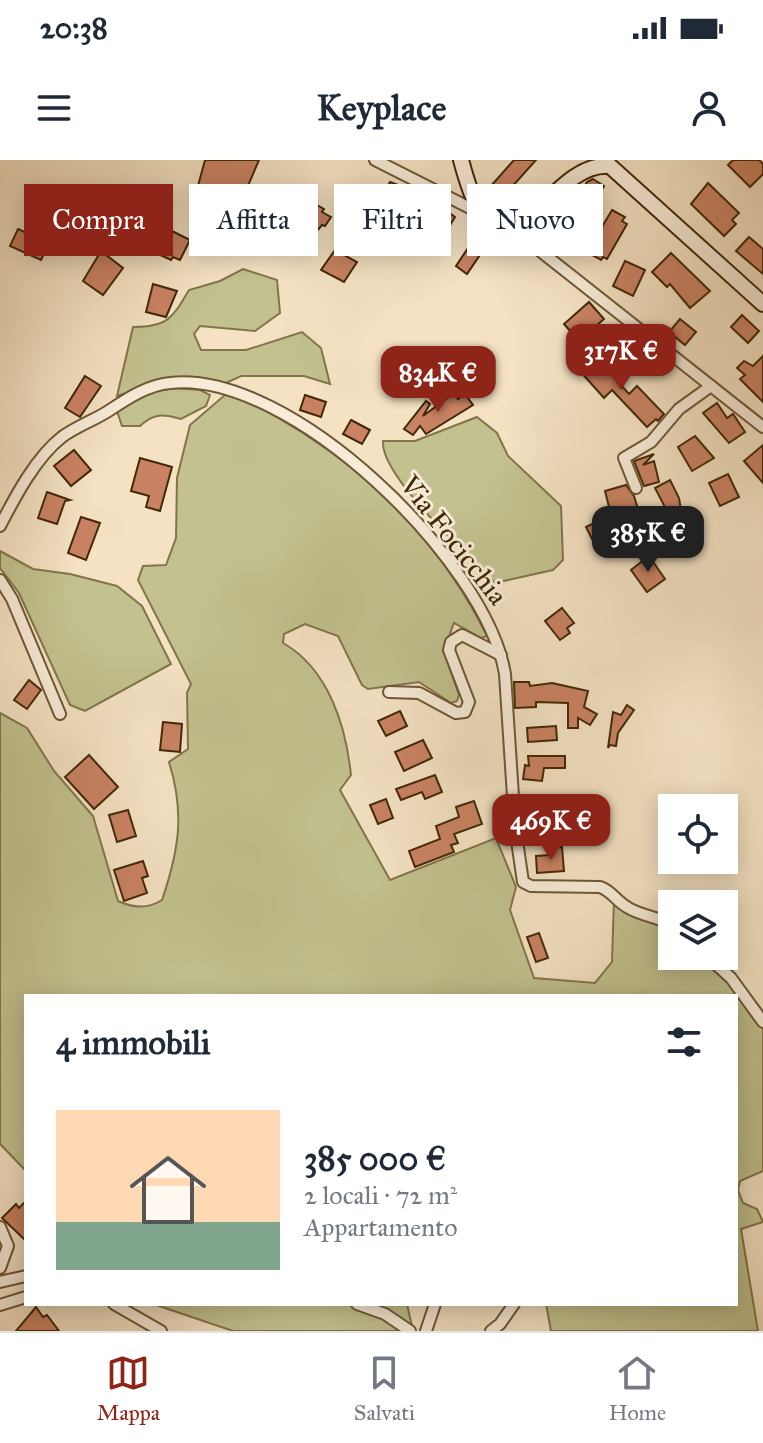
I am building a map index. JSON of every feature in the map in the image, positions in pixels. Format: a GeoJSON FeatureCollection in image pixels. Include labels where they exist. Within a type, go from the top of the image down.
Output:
{"type":"FeatureCollection","features":[{"type":"Feature","properties":{"kind":"main road"},"geometry":{"type":"LineString","coordinates":[[461,160],[469,184]]}},
{"type":"Feature","properties":{"kind":"main road"},"geometry":{"type":"LineString","coordinates":[[559,184],[570,173],[590,165],[607,165],[763,304]]}},
{"type":"Feature","properties":{"kind":"street"},"geometry":{"type":"LineString","coordinates":[[375,160],[467,206]]}},
{"type":"Feature","properties":{"kind":"street"},"geometry":{"type":"LineString","coordinates":[[546,256],[763,427]]}},
{"type":"Feature","properties":{"kind":"street","name":"Via Focicchia"},"geometry":{"type":"LineString","coordinates":[[0,526],[42,458],[70,431],[160,384],[185,382],[224,389],[258,401],[290,418],[343,453],[391,494],[418,523],[488,622],[501,655],[506,684],[515,827],[523,882],[531,886],[600,887],[630,909],[658,917]]}},
{"type":"Feature","properties":{"kind":"street"},"geometry":{"type":"LineString","coordinates":[[636,488],[624,458],[651,442],[679,409],[711,386]]}},
{"type":"Feature","properties":{"kind":"street"},"geometry":{"type":"LineString","coordinates":[[0,580],[12,599],[60,714]]}},
{"type":"Feature","properties":{"kind":"street"},"geometry":{"type":"LineString","coordinates":[[389,692],[419,693],[456,713],[465,712],[469,702],[449,650],[451,642],[458,635],[468,637],[501,655]]}},
{"type":"Feature","properties":{"kind":"street"},"geometry":{"type":"LineString","coordinates":[[722,970],[763,1022]]}},
{"type":"Feature","properties":{"kind":"street"},"geometry":{"type":"LineString","coordinates":[[0,1227],[8,1246],[0,1268]]}},
{"type":"Feature","properties":{"kind":"street"},"geometry":{"type":"LineString","coordinates":[[0,1282],[24,1276]]}},
{"type":"Feature","properties":{"kind":"street"},"geometry":{"type":"LineString","coordinates":[[0,1305],[24,1298]]}},
{"type":"Feature","properties":{"kind":"street"},"geometry":{"type":"LineString","coordinates":[[117,1306],[161,1331]]}},
{"type":"Feature","properties":{"kind":"street"},"geometry":{"type":"LineString","coordinates":[[363,1306],[385,1314],[408,1330]]}},
{"type":"Feature","properties":{"kind":"street"},"geometry":{"type":"LineString","coordinates":[[426,1331],[434,1306]]}},
{"type":"Feature","properties":{"kind":"street"},"geometry":{"type":"LineString","coordinates":[[491,1331],[513,1306]]}},
{"type":"Feature","properties":{"kind":"shaded area"},"geometry":{"type":"Polygon","coordinates":[[[243,269],[277,280],[280,313],[255,331],[200,326],[194,334],[201,350],[246,350],[302,332],[321,348],[330,384],[304,376],[241,376],[224,384],[200,379],[168,379],[117,396],[133,327],[161,323],[173,314],[189,290],[220,281],[243,269]]]}},
{"type":"Feature","properties":{"kind":"shaded area"},"geometry":{"type":"Polygon","coordinates":[[[173,388],[200,390],[210,395],[206,406],[181,419],[159,416],[140,426],[122,426],[117,411],[147,393],[173,388]]]}},
{"type":"Feature","properties":{"kind":"shaded area"},"geometry":{"type":"Polygon","coordinates":[[[226,394],[275,416],[332,453],[385,497],[431,548],[471,605],[487,636],[481,638],[454,623],[447,651],[459,695],[457,701],[451,703],[419,682],[368,689],[362,685],[338,636],[305,624],[284,634],[283,643],[312,668],[339,719],[351,775],[340,790],[390,880],[496,838],[516,887],[510,910],[534,978],[595,983],[612,962],[614,898],[658,920],[658,970],[716,970],[730,983],[763,1027],[763,1171],[740,1181],[738,1190],[738,994],[24,994],[24,1169],[0,1144],[0,713],[27,728],[54,771],[93,816],[118,901],[140,906],[162,900],[173,865],[178,831],[177,798],[169,762],[188,749],[187,693],[191,684],[138,580],[143,566],[166,565],[176,538],[177,478],[190,425],[226,394]]]}},
{"type":"Feature","properties":{"kind":"shaded area"},"geometry":{"type":"Polygon","coordinates":[[[477,417],[497,433],[508,456],[561,506],[563,560],[553,570],[495,583],[428,515],[410,494],[386,456],[383,441],[415,441],[477,417]]]}},
{"type":"Feature","properties":{"kind":"shaded area"},"geometry":{"type":"Polygon","coordinates":[[[0,551],[33,569],[70,574],[117,586],[142,606],[171,664],[85,711],[70,705],[19,593],[0,568],[0,551]]]}},
{"type":"Feature","properties":{"kind":"shaded area"},"geometry":{"type":"Polygon","coordinates":[[[738,1190],[743,1203],[757,1209],[763,1222],[741,1229],[758,1331],[551,1331],[546,1306],[738,1306],[738,1190]]]}},
{"type":"Feature","properties":{"kind":"shaded area"},"geometry":{"type":"Polygon","coordinates":[[[159,1306],[407,1306],[413,1331],[233,1331],[159,1306]]]}},
{"type":"Feature","properties":{"kind":"building"},"geometry":{"type":"Polygon","coordinates":[[[205,160],[259,160],[249,184],[199,184],[205,160]]]}},
{"type":"Feature","properties":{"kind":"building"},"geometry":{"type":"Polygon","coordinates":[[[514,160],[536,160],[515,184],[493,184],[514,160]]]}},
{"type":"Feature","properties":{"kind":"building"},"geometry":{"type":"Polygon","coordinates":[[[733,160],[759,160],[763,164],[763,174],[750,187],[728,165],[733,160]]]}},
{"type":"Feature","properties":{"kind":"building"},"geometry":{"type":"Polygon","coordinates":[[[593,179],[601,184],[586,184],[593,179]]]}},
{"type":"Feature","properties":{"kind":"building"},"geometry":{"type":"Polygon","coordinates":[[[708,183],[739,213],[732,220],[736,224],[724,236],[691,204],[708,183]]]}},
{"type":"Feature","properties":{"kind":"building"},"geometry":{"type":"Polygon","coordinates":[[[318,206],[331,217],[325,226],[318,230],[318,206]]]}},
{"type":"Feature","properties":{"kind":"building"},"geometry":{"type":"Polygon","coordinates":[[[612,210],[625,217],[622,221],[627,224],[607,259],[603,257],[601,260],[594,256],[603,256],[603,225],[612,210]]]}},
{"type":"Feature","properties":{"kind":"building"},"geometry":{"type":"Polygon","coordinates":[[[18,229],[24,232],[24,252],[10,246],[18,229]]]}},
{"type":"Feature","properties":{"kind":"building"},"geometry":{"type":"Polygon","coordinates":[[[173,232],[189,242],[180,260],[173,257],[171,260],[162,256],[173,256],[173,232]]]}},
{"type":"Feature","properties":{"kind":"building"},"geometry":{"type":"Polygon","coordinates":[[[749,237],[763,249],[763,274],[736,251],[749,237]]]}},
{"type":"Feature","properties":{"kind":"building"},"geometry":{"type":"Polygon","coordinates":[[[467,250],[467,256],[479,256],[467,274],[456,266],[467,250]]]}},
{"type":"Feature","properties":{"kind":"building"},"geometry":{"type":"Polygon","coordinates":[[[334,251],[334,256],[346,256],[357,262],[344,282],[321,270],[334,251]]]}},
{"type":"Feature","properties":{"kind":"building"},"geometry":{"type":"Polygon","coordinates":[[[671,253],[710,291],[690,308],[670,284],[667,287],[652,272],[671,253]]]}},
{"type":"Feature","properties":{"kind":"building"},"geometry":{"type":"Polygon","coordinates":[[[98,256],[107,256],[123,268],[103,295],[83,281],[98,256]]]}},
{"type":"Feature","properties":{"kind":"building"},"geometry":{"type":"Polygon","coordinates":[[[625,261],[645,270],[633,296],[613,286],[625,261]]]}},
{"type":"Feature","properties":{"kind":"building"},"geometry":{"type":"Polygon","coordinates":[[[153,284],[177,291],[166,317],[146,312],[153,284]]]}},
{"type":"Feature","properties":{"kind":"building"},"geometry":{"type":"Polygon","coordinates":[[[589,302],[604,319],[579,341],[564,324],[589,302]]]}},
{"type":"Feature","properties":{"kind":"building"},"geometry":{"type":"Polygon","coordinates":[[[742,315],[759,331],[748,343],[731,327],[742,315]]]}},
{"type":"Feature","properties":{"kind":"building"},"geometry":{"type":"Polygon","coordinates":[[[680,319],[696,332],[685,345],[669,332],[680,319]]]}},
{"type":"Feature","properties":{"kind":"building"},"geometry":{"type":"Polygon","coordinates":[[[639,339],[659,356],[647,370],[627,352],[639,339]]]}},
{"type":"Feature","properties":{"kind":"building"},"geometry":{"type":"Polygon","coordinates":[[[595,356],[629,394],[637,386],[664,414],[658,421],[656,419],[647,427],[612,390],[604,398],[579,370],[595,356]]]}},
{"type":"Feature","properties":{"kind":"building"},"geometry":{"type":"Polygon","coordinates":[[[763,356],[763,402],[740,379],[745,375],[737,368],[744,361],[753,366],[763,356]]]}},
{"type":"Feature","properties":{"kind":"building"},"geometry":{"type":"Polygon","coordinates":[[[85,376],[101,386],[80,417],[65,408],[85,376]]]}},
{"type":"Feature","properties":{"kind":"building"},"geometry":{"type":"Polygon","coordinates":[[[454,393],[458,399],[465,394],[473,405],[426,434],[420,426],[413,435],[404,429],[426,401],[430,404],[423,416],[454,393]]]}},
{"type":"Feature","properties":{"kind":"building"},"geometry":{"type":"Polygon","coordinates":[[[305,395],[326,402],[321,417],[300,410],[305,395]]]}},
{"type":"Feature","properties":{"kind":"building"},"geometry":{"type":"Polygon","coordinates":[[[717,403],[727,418],[733,414],[745,432],[729,443],[703,413],[717,403]]]}},
{"type":"Feature","properties":{"kind":"building"},"geometry":{"type":"Polygon","coordinates":[[[351,420],[370,430],[362,444],[343,434],[351,420]]]}},
{"type":"Feature","properties":{"kind":"building"},"geometry":{"type":"Polygon","coordinates":[[[695,436],[714,458],[692,471],[678,447],[695,436]]]}},
{"type":"Feature","properties":{"kind":"building"},"geometry":{"type":"Polygon","coordinates":[[[763,445],[763,483],[744,461],[763,445]]]}},
{"type":"Feature","properties":{"kind":"building"},"geometry":{"type":"Polygon","coordinates":[[[74,450],[91,470],[71,486],[54,466],[74,450]]]}},
{"type":"Feature","properties":{"kind":"building"},"geometry":{"type":"Polygon","coordinates":[[[654,454],[643,465],[654,461],[659,482],[644,486],[634,461],[654,454]]]}},
{"type":"Feature","properties":{"kind":"building"},"geometry":{"type":"Polygon","coordinates":[[[140,458],[172,467],[160,511],[146,507],[149,496],[131,491],[140,458]]]}},
{"type":"Feature","properties":{"kind":"building"},"geometry":{"type":"Polygon","coordinates":[[[728,474],[739,497],[720,506],[709,483],[728,474]]]}},
{"type":"Feature","properties":{"kind":"building"},"geometry":{"type":"Polygon","coordinates":[[[670,480],[679,498],[684,528],[661,532],[657,512],[667,511],[655,488],[670,480]]]}},
{"type":"Feature","properties":{"kind":"building"},"geometry":{"type":"Polygon","coordinates":[[[626,485],[638,509],[630,511],[640,532],[619,541],[616,533],[594,543],[586,527],[611,515],[605,491],[626,485]]]}},
{"type":"Feature","properties":{"kind":"building"},"geometry":{"type":"Polygon","coordinates":[[[47,492],[70,500],[65,501],[57,524],[38,518],[47,492]]]}},
{"type":"Feature","properties":{"kind":"building"},"geometry":{"type":"Polygon","coordinates":[[[81,517],[100,523],[86,560],[68,553],[81,517]]]}},
{"type":"Feature","properties":{"kind":"building"},"geometry":{"type":"Polygon","coordinates":[[[649,556],[665,579],[647,592],[631,570],[649,556]]]}},
{"type":"Feature","properties":{"kind":"building"},"geometry":{"type":"Polygon","coordinates":[[[562,608],[574,623],[567,628],[570,633],[560,640],[545,621],[562,608]]]}},
{"type":"Feature","properties":{"kind":"building"},"geometry":{"type":"Polygon","coordinates":[[[29,680],[41,690],[27,709],[14,700],[29,680]]]}},
{"type":"Feature","properties":{"kind":"building"},"geometry":{"type":"Polygon","coordinates":[[[514,682],[529,682],[530,686],[552,683],[588,691],[584,707],[597,714],[590,725],[578,718],[578,728],[568,728],[568,703],[536,702],[536,707],[515,708],[514,682]]]}},
{"type":"Feature","properties":{"kind":"building"},"geometry":{"type":"Polygon","coordinates":[[[627,705],[634,710],[618,733],[616,746],[610,745],[608,748],[613,712],[621,715],[627,705]]]}},
{"type":"Feature","properties":{"kind":"building"},"geometry":{"type":"Polygon","coordinates":[[[400,711],[407,726],[386,736],[378,721],[400,711]]]}},
{"type":"Feature","properties":{"kind":"building"},"geometry":{"type":"Polygon","coordinates":[[[163,722],[182,724],[180,752],[160,750],[163,722]]]}},
{"type":"Feature","properties":{"kind":"building"},"geometry":{"type":"Polygon","coordinates":[[[556,726],[557,740],[528,742],[527,728],[556,726]]]}},
{"type":"Feature","properties":{"kind":"building"},"geometry":{"type":"Polygon","coordinates":[[[423,740],[432,758],[404,771],[395,752],[423,740]]]}},
{"type":"Feature","properties":{"kind":"building"},"geometry":{"type":"Polygon","coordinates":[[[89,755],[118,787],[94,809],[65,777],[89,755]]]}},
{"type":"Feature","properties":{"kind":"building"},"geometry":{"type":"Polygon","coordinates":[[[528,756],[565,756],[565,768],[544,768],[542,781],[523,779],[525,765],[529,766],[528,756]]]}},
{"type":"Feature","properties":{"kind":"building"},"geometry":{"type":"Polygon","coordinates":[[[435,775],[442,792],[425,799],[422,792],[401,800],[396,789],[435,775]]]}},
{"type":"Feature","properties":{"kind":"building"},"geometry":{"type":"Polygon","coordinates":[[[592,798],[594,826],[572,828],[571,815],[580,815],[578,799],[592,798]]]}},
{"type":"Feature","properties":{"kind":"building"},"geometry":{"type":"Polygon","coordinates":[[[386,799],[393,818],[378,824],[370,805],[386,799]]]}},
{"type":"Feature","properties":{"kind":"building"},"geometry":{"type":"Polygon","coordinates":[[[474,801],[482,824],[454,834],[458,843],[451,845],[454,852],[415,867],[409,851],[440,839],[436,826],[459,817],[456,807],[474,801]]]}},
{"type":"Feature","properties":{"kind":"building"},"geometry":{"type":"Polygon","coordinates":[[[128,810],[136,836],[117,842],[109,815],[128,810]]]}},
{"type":"Feature","properties":{"kind":"building"},"geometry":{"type":"Polygon","coordinates":[[[562,847],[564,871],[537,873],[536,856],[550,855],[550,848],[562,847]]]}},
{"type":"Feature","properties":{"kind":"building"},"geometry":{"type":"Polygon","coordinates":[[[143,861],[148,876],[142,878],[147,893],[124,901],[114,870],[143,861]]]}},
{"type":"Feature","properties":{"kind":"building"},"geometry":{"type":"Polygon","coordinates":[[[539,933],[548,958],[536,962],[527,937],[539,933]]]}},
{"type":"Feature","properties":{"kind":"building"},"geometry":{"type":"Polygon","coordinates":[[[24,1203],[24,1239],[2,1218],[16,1204],[19,1208],[24,1203]]]}},
{"type":"Feature","properties":{"kind":"building"},"geometry":{"type":"Polygon","coordinates":[[[36,1307],[43,1317],[47,1315],[59,1331],[16,1331],[36,1307]]]}}]}
